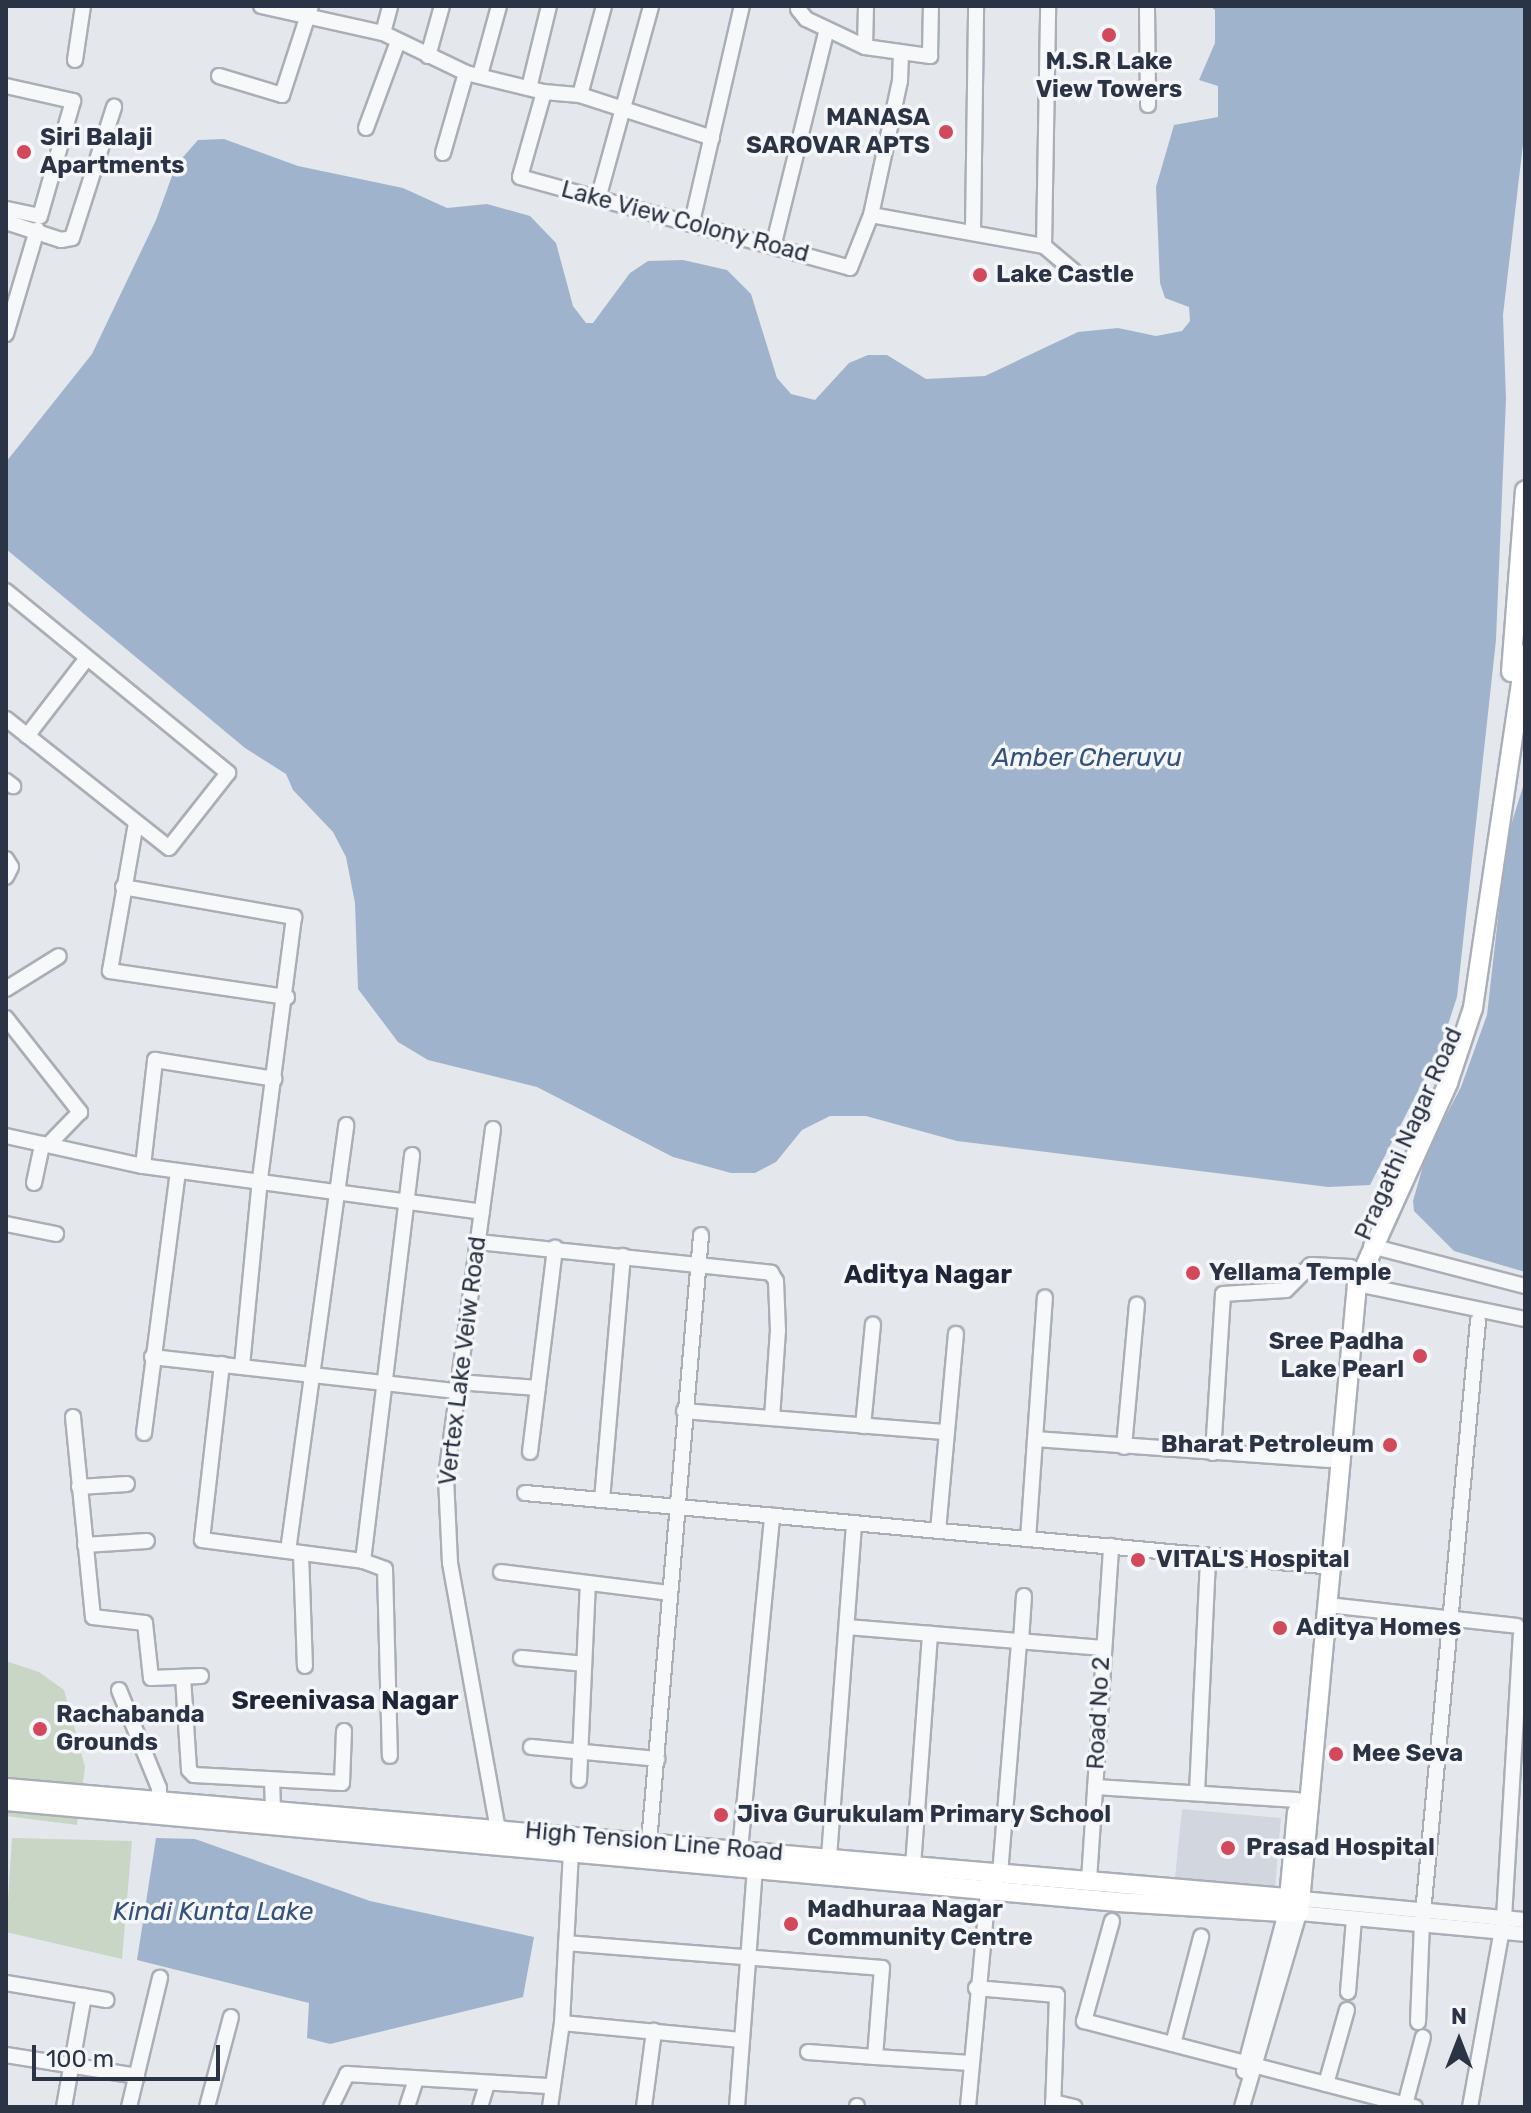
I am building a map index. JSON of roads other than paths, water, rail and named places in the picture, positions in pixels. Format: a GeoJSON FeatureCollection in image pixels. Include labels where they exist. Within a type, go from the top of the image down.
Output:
{"type":"FeatureCollection","features":[{"type":"Feature","properties":{"kind":"main road","name":"Pragathi Nagar Road"},"geometry":{"type":"LineString","coordinates":[[1354,1275],[1449,1053],[1466,997],[1506,724],[1525,491]]}},
{"type":"Feature","properties":{"kind":"main road"},"geometry":{"type":"LineString","coordinates":[[1294,1906],[1298,1800],[1323,1566],[1329,1460],[1354,1275],[1371,1246],[1448,1083],[1473,1008],[1525,654]]}},
{"type":"Feature","properties":{"kind":"main road"},"geometry":{"type":"LineString","coordinates":[[1294,1906],[1328,1605],[1339,1384]]}},
{"type":"Feature","properties":{"kind":"main road","name":"High Tension Line Road"},"geometry":{"type":"LineString","coordinates":[[6,1788],[571,1854],[988,1891],[1294,1906]]}},
{"type":"Feature","properties":{"kind":"main road","name":"High Tension Line Road"},"geometry":{"type":"LineString","coordinates":[[6,1801],[273,1810],[1089,1880],[1294,1906]]}},
{"type":"Feature","properties":{"kind":"street"},"geometry":{"type":"LineString","coordinates":[[75,60],[83,6]]}},
{"type":"Feature","properties":{"kind":"street"},"geometry":{"type":"LineString","coordinates":[[261,6],[310,12],[383,33],[397,44],[473,74],[543,92],[580,95],[712,138]]}},
{"type":"Feature","properties":{"kind":"street"},"geometry":{"type":"LineString","coordinates":[[383,33],[390,6]]}},
{"type":"Feature","properties":{"kind":"street"},"geometry":{"type":"LineString","coordinates":[[428,56],[442,6]]}},
{"type":"Feature","properties":{"kind":"street"},"geometry":{"type":"LineString","coordinates":[[543,92],[549,6]]}},
{"type":"Feature","properties":{"kind":"street"},"geometry":{"type":"LineString","coordinates":[[580,95],[604,6]]}},
{"type":"Feature","properties":{"kind":"street"},"geometry":{"type":"LineString","coordinates":[[598,199],[625,111],[651,6]]}},
{"type":"Feature","properties":{"kind":"street"},"geometry":{"type":"LineString","coordinates":[[692,222],[742,6]]}},
{"type":"Feature","properties":{"kind":"street"},"geometry":{"type":"LineString","coordinates":[[865,47],[866,6]]}},
{"type":"Feature","properties":{"kind":"street"},"geometry":{"type":"LineString","coordinates":[[796,7],[827,29],[865,47],[930,56],[931,6]]}},
{"type":"Feature","properties":{"kind":"street"},"geometry":{"type":"LineString","coordinates":[[973,230],[976,6]]}},
{"type":"Feature","properties":{"kind":"street"},"geometry":{"type":"LineString","coordinates":[[1044,246],[1048,6]]}},
{"type":"Feature","properties":{"kind":"street"},"geometry":{"type":"LineString","coordinates":[[1147,6],[1148,105]]}},
{"type":"Feature","properties":{"kind":"street"},"geometry":{"type":"LineString","coordinates":[[443,153],[499,7]]}},
{"type":"Feature","properties":{"kind":"street"},"geometry":{"type":"LineString","coordinates":[[219,76],[282,95],[310,12]]}},
{"type":"Feature","properties":{"kind":"street"},"geometry":{"type":"LineString","coordinates":[[774,243],[827,29]]}},
{"type":"Feature","properties":{"kind":"street"},"geometry":{"type":"LineString","coordinates":[[366,128],[397,44]]}},
{"type":"Feature","properties":{"kind":"street"},"geometry":{"type":"LineString","coordinates":[[901,53],[900,81],[871,215],[973,230],[1044,246],[1076,273]]}},
{"type":"Feature","properties":{"kind":"street"},"geometry":{"type":"LineString","coordinates":[[6,86],[73,101],[40,216],[6,209]]}},
{"type":"Feature","properties":{"kind":"street","name":"Lake View Colony Road"},"geometry":{"type":"LineString","coordinates":[[543,92],[520,177],[774,243],[850,268],[871,215]]}},
{"type":"Feature","properties":{"kind":"street"},"geometry":{"type":"LineString","coordinates":[[6,222],[66,240],[75,234],[114,107]]}},
{"type":"Feature","properties":{"kind":"street"},"geometry":{"type":"LineString","coordinates":[[6,334],[37,230]]}},
{"type":"Feature","properties":{"kind":"street"},"geometry":{"type":"LineString","coordinates":[[6,591],[228,773],[169,848],[6,719]]}},
{"type":"Feature","properties":{"kind":"street"},"geometry":{"type":"LineString","coordinates":[[27,736],[87,658]]}},
{"type":"Feature","properties":{"kind":"street"},"geometry":{"type":"LineString","coordinates":[[136,823],[110,971],[287,997]]}},
{"type":"Feature","properties":{"kind":"street"},"geometry":{"type":"LineString","coordinates":[[6,859],[11,867],[6,877]]}},
{"type":"Feature","properties":{"kind":"street"},"geometry":{"type":"LineString","coordinates":[[123,887],[294,917],[287,997],[260,1179],[242,1366]]}},
{"type":"Feature","properties":{"kind":"street"},"geometry":{"type":"LineString","coordinates":[[6,989],[59,956]]}},
{"type":"Feature","properties":{"kind":"street"},"geometry":{"type":"LineString","coordinates":[[6,1018],[80,1112],[45,1145],[34,1183]]}},
{"type":"Feature","properties":{"kind":"street"},"geometry":{"type":"LineString","coordinates":[[143,1166],[155,1060],[275,1079]]}},
{"type":"Feature","properties":{"kind":"street"},"geometry":{"type":"LineString","coordinates":[[305,1666],[295,1552],[313,1374],[346,1125]]}},
{"type":"Feature","properties":{"kind":"street","name":"Vertex Lake Veiw Road"},"geometry":{"type":"LineString","coordinates":[[493,1129],[446,1478],[450,1563],[498,1829]]}},
{"type":"Feature","properties":{"kind":"street"},"geometry":{"type":"LineString","coordinates":[[6,1136],[143,1166],[260,1179],[482,1212]]}},
{"type":"Feature","properties":{"kind":"street"},"geometry":{"type":"LineString","coordinates":[[363,1561],[412,1155]]}},
{"type":"Feature","properties":{"kind":"street"},"geometry":{"type":"LineString","coordinates":[[144,1433],[178,1171]]}},
{"type":"Feature","properties":{"kind":"street"},"geometry":{"type":"LineString","coordinates":[[6,1224],[56,1234]]}},
{"type":"Feature","properties":{"kind":"street"},"geometry":{"type":"LineString","coordinates":[[649,1842],[701,1235]]}},
{"type":"Feature","properties":{"kind":"street"},"geometry":{"type":"LineString","coordinates":[[478,1242],[769,1272],[775,1278],[778,1330],[772,1418]]}},
{"type":"Feature","properties":{"kind":"street"},"geometry":{"type":"LineString","coordinates":[[1371,1246],[1525,1286]]}},
{"type":"Feature","properties":{"kind":"street"},"geometry":{"type":"LineString","coordinates":[[530,1452],[555,1248]]}},
{"type":"Feature","properties":{"kind":"street"},"geometry":{"type":"LineString","coordinates":[[602,1500],[623,1256]]}},
{"type":"Feature","properties":{"kind":"street"},"geometry":{"type":"LineString","coordinates":[[1213,1453],[1223,1294],[1286,1290],[1311,1265],[1525,1319]]}},
{"type":"Feature","properties":{"kind":"street"},"geometry":{"type":"LineString","coordinates":[[1028,1539],[1045,1298]]}},
{"type":"Feature","properties":{"kind":"street"},"geometry":{"type":"LineString","coordinates":[[1124,1447],[1137,1305]]}},
{"type":"Feature","properties":{"kind":"street"},"geometry":{"type":"LineString","coordinates":[[1418,2022],[1423,1917],[1478,1321]]}},
{"type":"Feature","properties":{"kind":"street"},"geometry":{"type":"LineString","coordinates":[[863,1426],[873,1324]]}},
{"type":"Feature","properties":{"kind":"street"},"geometry":{"type":"LineString","coordinates":[[938,1531],[956,1334]]}},
{"type":"Feature","properties":{"kind":"street"},"geometry":{"type":"LineString","coordinates":[[152,1357],[384,1384],[538,1388]]}},
{"type":"Feature","properties":{"kind":"street"},"geometry":{"type":"LineString","coordinates":[[222,1364],[202,1540],[363,1561],[385,1569],[390,1756]]}},
{"type":"Feature","properties":{"kind":"street"},"geometry":{"type":"LineString","coordinates":[[684,1411],[946,1432]]}},
{"type":"Feature","properties":{"kind":"street"},"geometry":{"type":"LineString","coordinates":[[73,1417],[93,1617],[143,1621],[149,1677],[201,1676]]}},
{"type":"Feature","properties":{"kind":"street"},"geometry":{"type":"LineString","coordinates":[[1035,1439],[1329,1460]]}},
{"type":"Feature","properties":{"kind":"street"},"geometry":{"type":"LineString","coordinates":[[79,1487],[127,1484]]}},
{"type":"Feature","properties":{"kind":"street"},"geometry":{"type":"LineString","coordinates":[[525,1493],[1323,1566]]}},
{"type":"Feature","properties":{"kind":"street"},"geometry":{"type":"LineString","coordinates":[[740,1850],[772,1516]]}},
{"type":"Feature","properties":{"kind":"street"},"geometry":{"type":"LineString","coordinates":[[829,1857],[854,1523]]}},
{"type":"Feature","properties":{"kind":"street"},"geometry":{"type":"LineString","coordinates":[[85,1545],[147,1541]]}},
{"type":"Feature","properties":{"kind":"street","name":"Road No 2"},"geometry":{"type":"LineString","coordinates":[[1089,1880],[1111,1546]]}},
{"type":"Feature","properties":{"kind":"street"},"geometry":{"type":"LineString","coordinates":[[1197,1793],[1208,1557]]}},
{"type":"Feature","properties":{"kind":"street"},"geometry":{"type":"LineString","coordinates":[[501,1572],[670,1593]]}},
{"type":"Feature","properties":{"kind":"street"},"geometry":{"type":"LineString","coordinates":[[579,1780],[588,1583]]}},
{"type":"Feature","properties":{"kind":"street"},"geometry":{"type":"LineString","coordinates":[[968,2107],[976,1988],[988,1891],[1000,1874],[1024,1596]]}},
{"type":"Feature","properties":{"kind":"street"},"geometry":{"type":"LineString","coordinates":[[1328,1605],[1449,1618],[1519,1631],[1503,1925],[1470,2107]]}},
{"type":"Feature","properties":{"kind":"street"},"geometry":{"type":"LineString","coordinates":[[847,1627],[1103,1648]]}},
{"type":"Feature","properties":{"kind":"street"},"geometry":{"type":"LineString","coordinates":[[913,1866],[930,1634]]}},
{"type":"Feature","properties":{"kind":"street"},"geometry":{"type":"LineString","coordinates":[[521,1658],[584,1664]]}},
{"type":"Feature","properties":{"kind":"street"},"geometry":{"type":"LineString","coordinates":[[183,1677],[190,1772],[249,1779],[342,1783],[344,1731]]}},
{"type":"Feature","properties":{"kind":"street"},"geometry":{"type":"LineString","coordinates":[[119,1690],[160,1806]]}},
{"type":"Feature","properties":{"kind":"street"},"geometry":{"type":"LineString","coordinates":[[531,1747],[657,1759]]}},
{"type":"Feature","properties":{"kind":"street"},"geometry":{"type":"LineString","coordinates":[[248,1808],[249,1779]]}},
{"type":"Feature","properties":{"kind":"street"},"geometry":{"type":"LineString","coordinates":[[272,1780],[273,1810]]}},
{"type":"Feature","properties":{"kind":"street"},"geometry":{"type":"LineString","coordinates":[[1095,1787],[1298,1800]]}},
{"type":"Feature","properties":{"kind":"street"},"geometry":{"type":"LineString","coordinates":[[550,2107],[562,2023],[571,1854]]}},
{"type":"Feature","properties":{"kind":"street"},"geometry":{"type":"LineString","coordinates":[[737,2107],[755,1869]]}},
{"type":"Feature","properties":{"kind":"street"},"geometry":{"type":"LineString","coordinates":[[1294,1906],[1354,1919],[1423,1917]]}},
{"type":"Feature","properties":{"kind":"street"},"geometry":{"type":"LineString","coordinates":[[1294,1906],[1503,1925],[1525,1934]]}},
{"type":"Feature","properties":{"kind":"street"},"geometry":{"type":"LineString","coordinates":[[1241,2107],[1294,1906]]}},
{"type":"Feature","properties":{"kind":"street"},"geometry":{"type":"LineString","coordinates":[[1348,1992],[1354,1919]]}},
{"type":"Feature","properties":{"kind":"street"},"geometry":{"type":"LineString","coordinates":[[1503,1925],[1525,1920]]}},
{"type":"Feature","properties":{"kind":"street"},"geometry":{"type":"LineString","coordinates":[[1112,1921],[1084,2021],[1410,2106],[1423,2037]]}},
{"type":"Feature","properties":{"kind":"street"},"geometry":{"type":"LineString","coordinates":[[1173,2044],[1201,1937]]}},
{"type":"Feature","properties":{"kind":"street"},"geometry":{"type":"LineString","coordinates":[[566,1943],[882,1968],[875,2057]]}},
{"type":"Feature","properties":{"kind":"street"},"geometry":{"type":"LineString","coordinates":[[129,2107],[160,1978]]}},
{"type":"Feature","properties":{"kind":"street"},"geometry":{"type":"LineString","coordinates":[[6,1983],[107,2000]]}},
{"type":"Feature","properties":{"kind":"street"},"geometry":{"type":"LineString","coordinates":[[976,1988],[1057,1995],[1053,2104],[1074,2107]]}},
{"type":"Feature","properties":{"kind":"street"},"geometry":{"type":"LineString","coordinates":[[64,2107],[84,1996]]}},
{"type":"Feature","properties":{"kind":"street"},"geometry":{"type":"LineString","coordinates":[[1326,2084],[1347,2010]]}},
{"type":"Feature","properties":{"kind":"street"},"geometry":{"type":"LineString","coordinates":[[207,2107],[231,2017]]}},
{"type":"Feature","properties":{"kind":"street"},"geometry":{"type":"LineString","coordinates":[[562,2023],[741,2040]]}},
{"type":"Feature","properties":{"kind":"street"},"geometry":{"type":"LineString","coordinates":[[644,2107],[654,2031]]}},
{"type":"Feature","properties":{"kind":"street"},"geometry":{"type":"LineString","coordinates":[[808,2052],[971,2063]]}},
{"type":"Feature","properties":{"kind":"street"},"geometry":{"type":"LineString","coordinates":[[6,2055],[137,2076]]}},
{"type":"Feature","properties":{"kind":"street"},"geometry":{"type":"LineString","coordinates":[[331,2107],[344,2075],[552,2086]]}},
{"type":"Feature","properties":{"kind":"street"},"geometry":{"type":"LineString","coordinates":[[407,2107],[416,2079]]}},
{"type":"Feature","properties":{"kind":"street"},"geometry":{"type":"LineString","coordinates":[[480,2107],[487,2084]]}},
{"type":"Feature","properties":{"kind":"water","name":"Amber Cheruvu"},"geometry":{"type":"Polygon","coordinates":[[[1210,6],[1525,6],[1525,127],[1503,315],[1506,399],[1496,640],[1457,997],[1441,1046],[1370,1185],[1328,1187],[957,1141],[866,1116],[830,1116],[802,1130],[776,1162],[755,1173],[731,1173],[673,1157],[537,1087],[428,1060],[398,1042],[358,989],[355,903],[346,857],[333,832],[293,790],[286,774],[245,748],[6,549],[6,462],[92,354],[156,220],[176,165],[198,140],[224,139],[298,166],[403,188],[447,208],[487,204],[530,216],[556,243],[573,306],[586,323],[593,323],[630,273],[648,261],[683,260],[727,270],[751,294],[777,378],[791,394],[815,400],[849,363],[868,355],[887,355],[926,379],[985,376],[1078,332],[1118,328],[1156,336],[1182,331],[1190,321],[1189,307],[1165,298],[1160,283],[1156,187],[1174,125],[1218,117],[1218,86],[1199,80],[1215,43],[1215,10],[1210,6]]]}},
{"type":"Feature","properties":{"kind":"water"},"geometry":{"type":"Polygon","coordinates":[[[1525,780],[1525,1272],[1454,1251],[1414,1211],[1413,1201],[1427,1152],[1461,1087],[1487,1015],[1507,838],[1525,780]]]}},
{"type":"Feature","properties":{"kind":"water","name":"Kindi Kunta Lake"},"geometry":{"type":"Polygon","coordinates":[[[156,1838],[195,1839],[370,1901],[534,1937],[523,1997],[330,2044],[307,2038],[309,2003],[137,1960],[156,1838]]]}},
{"type":"Feature","properties":{"kind":"place","name":"M.S.R Lake View Towers"},"geometry":{"type":"Point","coordinates":[1109,35]}},
{"type":"Feature","properties":{"kind":"place","name":"MANASA SAROVAR APTS"},"geometry":{"type":"Point","coordinates":[946,132]}},
{"type":"Feature","properties":{"kind":"place","name":"Siri Balaji Apartments"},"geometry":{"type":"Point","coordinates":[24,152]}},
{"type":"Feature","properties":{"kind":"place","name":"Lake Castle"},"geometry":{"type":"Point","coordinates":[980,275]}},
{"type":"Feature","properties":{"kind":"place","name":"Yellama Temple"},"geometry":{"type":"Point","coordinates":[1193,1273]}},
{"type":"Feature","properties":{"kind":"place","name":"Sree Padha Lake Pearl"},"geometry":{"type":"Point","coordinates":[1420,1356]}},
{"type":"Feature","properties":{"kind":"place","name":"Bharat Petroleum"},"geometry":{"type":"Point","coordinates":[1390,1445]}},
{"type":"Feature","properties":{"kind":"place","name":"VITAL'S Hospital"},"geometry":{"type":"Point","coordinates":[1138,1560]}},
{"type":"Feature","properties":{"kind":"place","name":"Aditya Homes"},"geometry":{"type":"Point","coordinates":[1280,1628]}},
{"type":"Feature","properties":{"kind":"place","name":"Rachabanda Grounds"},"geometry":{"type":"Point","coordinates":[40,1729]}},
{"type":"Feature","properties":{"kind":"place","name":"Mee Seva"},"geometry":{"type":"Point","coordinates":[1336,1754]}},
{"type":"Feature","properties":{"kind":"place","name":"Jiva Gurukulam Primary School"},"geometry":{"type":"Point","coordinates":[721,1815]}},
{"type":"Feature","properties":{"kind":"place","name":"Prasad Hospital"},"geometry":{"type":"Point","coordinates":[1228,1848]}},
{"type":"Feature","properties":{"kind":"place","name":"Madhuraa Nagar Community Centre"},"geometry":{"type":"Point","coordinates":[791,1924]}},
{"type":"Feature","properties":{"kind":"district","name":"Aditya Nagar"},"geometry":{"type":"Point","coordinates":[928,1275]}},
{"type":"Feature","properties":{"kind":"district","name":"Sreenivasa Nagar"},"geometry":{"type":"Point","coordinates":[345,1701]}}]}
